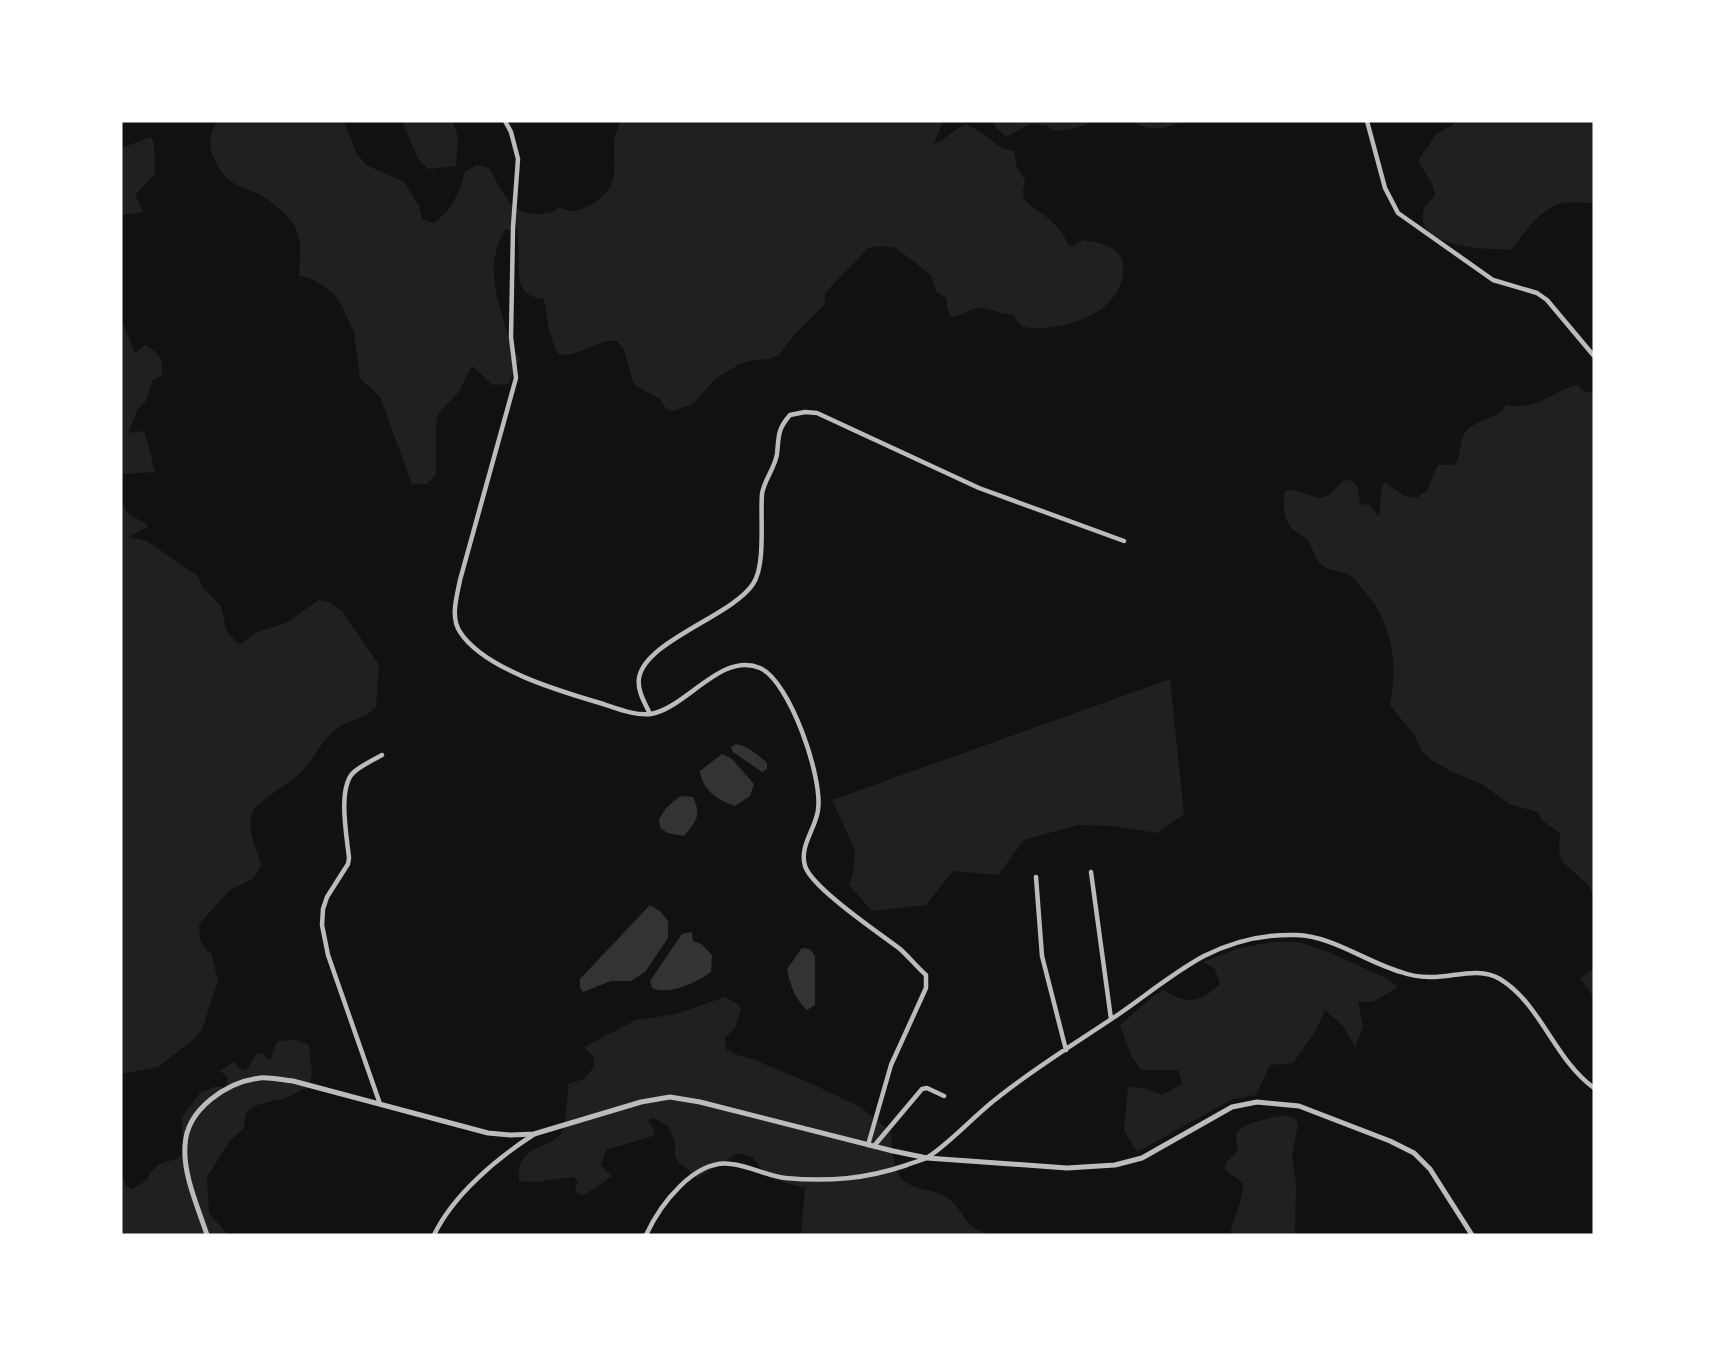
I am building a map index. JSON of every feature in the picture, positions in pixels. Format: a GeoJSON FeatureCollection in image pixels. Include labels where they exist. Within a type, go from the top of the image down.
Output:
{"type":"FeatureCollection","features":[{"type":"Feature","properties":{"kind":"street"},"geometry":{"type":"LineString","coordinates":[[505,121],[512,132],[518,159],[510,337],[516,378],[460,580],[454,612],[460,631],[484,655],[545,687],[634,713],[650,714],[663,710],[717,673],[740,666],[758,667],[774,677],[790,702],[809,754],[818,791],[818,810],[804,852],[805,867],[816,882],[926,975],[926,988],[891,1065],[871,1146]]}},
{"type":"Feature","properties":{"kind":"street"},"geometry":{"type":"LineString","coordinates":[[1367,121],[1385,188],[1398,213],[1493,281],[1538,293],[1594,356]]}},
{"type":"Feature","properties":{"kind":"street"},"geometry":{"type":"LineString","coordinates":[[650,714],[640,693],[639,678],[645,665],[658,651],[740,597],[754,583],[759,565],[762,492],[777,456],[777,436],[790,415],[817,413],[979,488],[1124,541]]}},
{"type":"Feature","properties":{"kind":"street"},"geometry":{"type":"LineString","coordinates":[[380,1105],[328,955],[322,925],[327,897],[348,864],[345,802],[349,779],[354,772],[382,755]]}},
{"type":"Feature","properties":{"kind":"street"},"geometry":{"type":"LineString","coordinates":[[1091,872],[1111,1019]]}},
{"type":"Feature","properties":{"kind":"street"},"geometry":{"type":"LineString","coordinates":[[1036,877],[1042,956],[1066,1050]]}},
{"type":"Feature","properties":{"kind":"street"},"geometry":{"type":"LineString","coordinates":[[646,1235],[653,1220],[677,1188],[702,1171],[722,1163],[780,1178],[848,1180],[883,1173],[927,1158],[997,1097],[1111,1019],[1204,957],[1252,938],[1298,935],[1328,942],[1368,961],[1403,973],[1428,977],[1474,972],[1497,977],[1517,991],[1579,1078],[1594,1088]]}},
{"type":"Feature","properties":{"kind":"street"},"geometry":{"type":"LineString","coordinates":[[207,1235],[186,1166],[185,1145],[188,1128],[208,1101],[233,1084],[262,1078],[293,1081],[488,1133],[534,1134],[641,1102],[670,1097],[927,1158],[1067,1168],[1115,1165],[1142,1158],[1232,1107],[1257,1102],[1299,1106],[1414,1153],[1430,1169],[1472,1235]]}},
{"type":"Feature","properties":{"kind":"street"},"geometry":{"type":"LineString","coordinates":[[871,1146],[922,1089],[927,1088],[944,1096]]}},
{"type":"Feature","properties":{"kind":"street"},"geometry":{"type":"LineString","coordinates":[[434,1235],[446,1213],[495,1161],[534,1134]]}},
{"type":"Feature","properties":{"kind":"shaded area"},"geometry":{"type":"Polygon","coordinates":[[[218,121],[344,121],[356,152],[366,165],[404,182],[419,206],[422,219],[434,223],[454,201],[464,173],[476,165],[489,168],[507,199],[528,213],[542,214],[559,207],[574,211],[590,205],[607,192],[611,185],[614,139],[620,121],[943,121],[934,144],[966,124],[1000,147],[1014,151],[1017,168],[1025,180],[1024,199],[1054,223],[1069,246],[1083,240],[1111,247],[1121,258],[1123,274],[1120,287],[1113,297],[1094,314],[1056,327],[1031,328],[1021,325],[1013,314],[983,308],[951,317],[947,298],[936,292],[931,275],[896,248],[868,248],[826,292],[824,305],[793,336],[779,355],[738,365],[715,379],[693,404],[673,411],[667,410],[660,399],[634,385],[624,350],[617,341],[602,342],[573,354],[558,354],[550,334],[544,299],[530,295],[521,285],[517,228],[505,230],[494,261],[495,282],[508,338],[520,359],[508,384],[493,385],[472,366],[458,393],[438,414],[436,474],[427,484],[412,484],[380,397],[360,378],[354,333],[343,308],[336,296],[323,286],[310,278],[299,276],[300,242],[290,220],[269,200],[235,184],[222,172],[210,143],[213,128],[218,121]]]}},
{"type":"Feature","properties":{"kind":"shaded area"},"geometry":{"type":"Polygon","coordinates":[[[402,121],[453,121],[458,138],[456,166],[428,169],[418,159],[402,121]]]}},
{"type":"Feature","properties":{"kind":"shaded area"},"geometry":{"type":"Polygon","coordinates":[[[993,121],[1097,121],[1056,131],[1045,125],[1030,124],[1006,137],[993,121]]]}},
{"type":"Feature","properties":{"kind":"shaded area"},"geometry":{"type":"Polygon","coordinates":[[[1131,121],[1189,121],[1167,127],[1148,128],[1131,121]]]}},
{"type":"Feature","properties":{"kind":"shaded area"},"geometry":{"type":"Polygon","coordinates":[[[1459,121],[1594,121],[1594,203],[1568,202],[1554,206],[1536,220],[1510,251],[1455,244],[1430,233],[1424,224],[1423,212],[1435,194],[1419,162],[1434,135],[1459,121]]]}},
{"type":"Feature","properties":{"kind":"shaded area"},"geometry":{"type":"Polygon","coordinates":[[[151,137],[154,144],[155,174],[135,195],[143,212],[121,215],[121,148],[151,137]]]}},
{"type":"Feature","properties":{"kind":"shaded area"},"geometry":{"type":"Polygon","coordinates":[[[121,323],[135,353],[145,345],[157,354],[162,364],[162,375],[152,381],[146,401],[138,409],[129,431],[145,433],[155,472],[121,474],[121,323]]]}},
{"type":"Feature","properties":{"kind":"shaded area"},"geometry":{"type":"Polygon","coordinates":[[[1578,385],[1584,391],[1594,393],[1594,896],[1589,886],[1563,862],[1559,852],[1560,833],[1543,821],[1537,812],[1509,804],[1482,784],[1452,772],[1423,753],[1414,735],[1390,705],[1393,660],[1382,617],[1351,576],[1321,565],[1308,540],[1288,523],[1284,507],[1285,491],[1302,492],[1320,498],[1333,491],[1342,481],[1351,480],[1358,487],[1360,504],[1370,505],[1378,516],[1384,482],[1404,496],[1417,498],[1427,490],[1438,465],[1456,463],[1462,438],[1472,426],[1499,413],[1506,405],[1537,403],[1578,385]]]}},
{"type":"Feature","properties":{"kind":"shaded area"},"geometry":{"type":"Polygon","coordinates":[[[121,500],[128,514],[147,524],[147,527],[129,537],[147,541],[198,576],[202,587],[221,606],[227,632],[238,643],[241,644],[255,633],[286,623],[319,600],[329,602],[343,612],[379,665],[376,707],[335,730],[302,771],[259,804],[252,813],[251,832],[261,865],[254,878],[229,891],[199,924],[200,939],[207,951],[211,952],[218,981],[202,1030],[158,1067],[121,1074],[121,500]]]}},
{"type":"Feature","properties":{"kind":"shaded area"},"geometry":{"type":"Polygon","coordinates":[[[1170,679],[1184,814],[1157,833],[1113,826],[1078,825],[1024,840],[998,875],[953,871],[926,905],[872,911],[849,885],[855,850],[832,800],[1170,679]]]}},
{"type":"Feature","properties":{"kind":"shaded area"},"geometry":{"type":"Polygon","coordinates":[[[736,744],[760,757],[767,763],[767,769],[762,772],[733,752],[731,747],[736,744]]]}},
{"type":"Feature","properties":{"kind":"shaded area"},"geometry":{"type":"Polygon","coordinates":[[[722,754],[732,759],[754,784],[750,796],[735,806],[707,789],[701,778],[700,771],[722,754]]]}},
{"type":"Feature","properties":{"kind":"shaded area"},"geometry":{"type":"Polygon","coordinates":[[[680,796],[693,797],[697,809],[694,822],[684,836],[667,833],[660,827],[659,819],[666,808],[680,796]]]}},
{"type":"Feature","properties":{"kind":"shaded area"},"geometry":{"type":"Polygon","coordinates":[[[650,905],[660,911],[668,921],[668,938],[645,972],[631,981],[611,981],[583,992],[580,979],[650,905]]]}},
{"type":"Feature","properties":{"kind":"shaded area"},"geometry":{"type":"Polygon","coordinates":[[[692,932],[693,941],[701,944],[712,955],[711,972],[691,984],[674,989],[652,988],[650,981],[682,934],[692,932]]]}},
{"type":"Feature","properties":{"kind":"shaded area"},"geometry":{"type":"Polygon","coordinates":[[[1272,942],[1299,942],[1329,952],[1388,979],[1398,987],[1373,1002],[1358,1002],[1363,1027],[1355,1047],[1344,1027],[1325,1010],[1315,1032],[1293,1063],[1270,1065],[1256,1095],[1233,1099],[1137,1152],[1124,1131],[1128,1087],[1144,1088],[1162,1095],[1182,1084],[1178,1070],[1141,1070],[1131,1056],[1120,1025],[1163,990],[1186,1000],[1193,1000],[1213,990],[1220,984],[1215,969],[1203,962],[1239,948],[1272,942]]]}},
{"type":"Feature","properties":{"kind":"shaded area"},"geometry":{"type":"Polygon","coordinates":[[[802,948],[810,949],[815,956],[815,1005],[807,1010],[794,991],[787,969],[802,948]]]}},
{"type":"Feature","properties":{"kind":"shaded area"},"geometry":{"type":"Polygon","coordinates":[[[1594,969],[1594,998],[1580,978],[1594,969]]]}},
{"type":"Feature","properties":{"kind":"shaded area"},"geometry":{"type":"Polygon","coordinates":[[[725,997],[739,1005],[741,1010],[735,1028],[725,1038],[726,1049],[810,1083],[862,1108],[891,1132],[894,1163],[906,1183],[943,1195],[951,1200],[970,1225],[985,1233],[997,1234],[801,1235],[805,1188],[769,1178],[753,1158],[738,1153],[698,1178],[678,1162],[675,1142],[668,1126],[653,1118],[648,1121],[655,1131],[653,1136],[606,1150],[601,1165],[612,1176],[586,1194],[576,1192],[578,1181],[573,1177],[535,1182],[519,1181],[519,1169],[528,1154],[549,1143],[562,1132],[568,1084],[584,1079],[594,1067],[593,1056],[584,1047],[636,1020],[676,1014],[725,997]]]}},
{"type":"Feature","properties":{"kind":"shaded area"},"geometry":{"type":"Polygon","coordinates":[[[297,1040],[309,1045],[312,1072],[309,1088],[251,1108],[246,1114],[244,1128],[230,1141],[207,1177],[209,1213],[228,1235],[121,1235],[121,1173],[126,1185],[132,1189],[147,1180],[160,1164],[178,1158],[186,1143],[182,1133],[182,1117],[200,1093],[214,1087],[226,1087],[228,1077],[220,1071],[234,1062],[243,1071],[248,1068],[257,1053],[263,1054],[270,1061],[277,1041],[297,1040]]]}},
{"type":"Feature","properties":{"kind":"shaded area"},"geometry":{"type":"Polygon","coordinates":[[[1284,1115],[1294,1118],[1298,1124],[1292,1157],[1296,1183],[1295,1235],[1230,1235],[1243,1190],[1243,1183],[1225,1170],[1226,1163],[1238,1150],[1237,1133],[1251,1123],[1284,1115]]]}}]}
